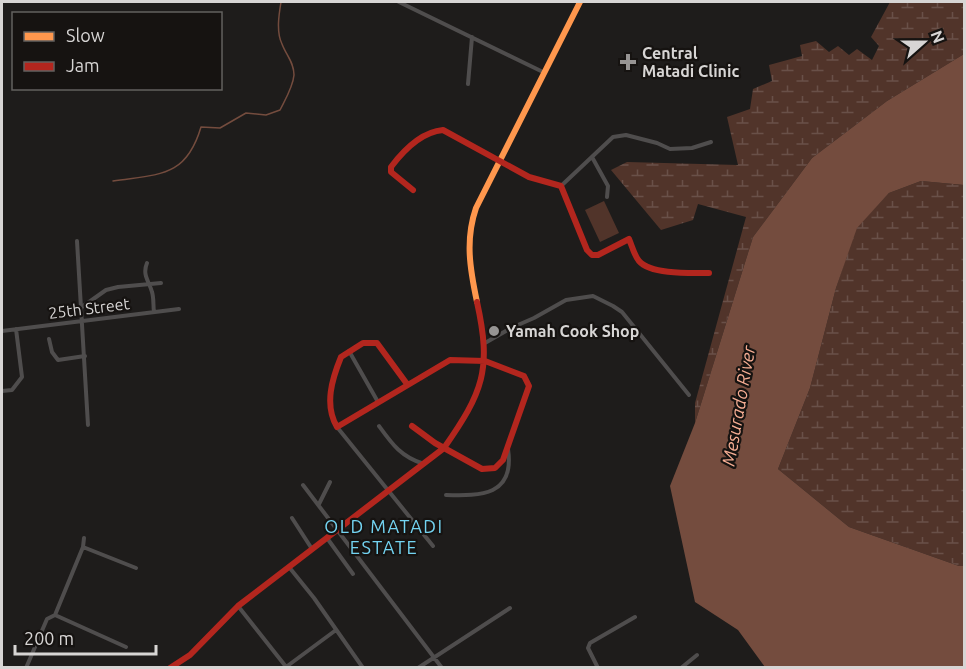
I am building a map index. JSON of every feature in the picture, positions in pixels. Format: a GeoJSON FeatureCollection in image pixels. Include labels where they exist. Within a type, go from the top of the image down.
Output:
{"type":"FeatureCollection","features":[{"type":"Feature","properties":{"kind":"street"},"geometry":{"type":"LineString","coordinates":[[399,2],[543,72]]}},
{"type":"Feature","properties":{"kind":"street"},"geometry":{"type":"LineString","coordinates":[[170,668],[190,655],[238,606],[444,448],[471,405],[482,379],[485,361],[485,344],[469,262],[468,245],[476,208],[577,3]]}},
{"type":"Feature","properties":{"kind":"street"},"geometry":{"type":"LineString","coordinates":[[468,84],[472,38]]}},
{"type":"Feature","properties":{"kind":"street"},"geometry":{"type":"LineString","coordinates":[[413,190],[392,172],[390,166],[420,139],[435,130],[443,130],[535,179],[561,186]]}},
{"type":"Feature","properties":{"kind":"street"},"geometry":{"type":"LineString","coordinates":[[561,186],[610,139],[622,135],[657,143],[670,149],[692,148],[711,142]]}},
{"type":"Feature","properties":{"kind":"street"},"geometry":{"type":"LineString","coordinates":[[592,157],[608,186],[607,197]]}},
{"type":"Feature","properties":{"kind":"street"},"geometry":{"type":"LineString","coordinates":[[561,186],[587,250],[592,255],[598,255],[629,239],[638,260],[645,265],[673,272],[709,273]]}},
{"type":"Feature","properties":{"kind":"street"},"geometry":{"type":"LineString","coordinates":[[77,241],[88,424]]}},
{"type":"Feature","properties":{"kind":"street"},"geometry":{"type":"LineString","coordinates":[[147,263],[145,269],[152,291],[154,312]]}},
{"type":"Feature","properties":{"kind":"street"},"geometry":{"type":"LineString","coordinates":[[82,307],[106,290],[161,283]]}},
{"type":"Feature","properties":{"kind":"street"},"geometry":{"type":"LineString","coordinates":[[485,344],[557,304],[566,300],[593,296],[622,312],[689,395]]}},
{"type":"Feature","properties":{"kind":"street","name":"25th Street"},"geometry":{"type":"LineString","coordinates":[[2,331],[179,309]]}},
{"type":"Feature","properties":{"kind":"street"},"geometry":{"type":"LineString","coordinates":[[2,391],[12,390],[22,376],[16,329]]}},
{"type":"Feature","properties":{"kind":"street"},"geometry":{"type":"LineString","coordinates":[[49,339],[54,357],[58,360],[85,356]]}},
{"type":"Feature","properties":{"kind":"street"},"geometry":{"type":"LineString","coordinates":[[407,384],[377,343],[369,341],[341,357],[333,382],[330,413],[337,427],[433,546]]}},
{"type":"Feature","properties":{"kind":"street"},"geometry":{"type":"LineString","coordinates":[[349,351],[378,402]]}},
{"type":"Feature","properties":{"kind":"street"},"geometry":{"type":"LineString","coordinates":[[337,427],[450,360],[485,361],[521,374],[528,382],[529,386],[503,460],[499,465],[486,470],[444,448],[412,426]]}},
{"type":"Feature","properties":{"kind":"street"},"geometry":{"type":"LineString","coordinates":[[379,426],[399,452],[424,464]]}},
{"type":"Feature","properties":{"kind":"street"},"geometry":{"type":"LineString","coordinates":[[446,495],[476,496],[495,489],[508,470],[510,460],[508,447]]}},
{"type":"Feature","properties":{"kind":"street"},"geometry":{"type":"LineString","coordinates":[[319,504],[330,483]]}},
{"type":"Feature","properties":{"kind":"street"},"geometry":{"type":"LineString","coordinates":[[303,485],[338,528],[442,668]]}},
{"type":"Feature","properties":{"kind":"street"},"geometry":{"type":"LineString","coordinates":[[292,518],[312,549]]}},
{"type":"Feature","properties":{"kind":"street"},"geometry":{"type":"LineString","coordinates":[[26,668],[47,619],[55,615],[83,547],[84,538]]}},
{"type":"Feature","properties":{"kind":"street"},"geometry":{"type":"LineString","coordinates":[[327,538],[353,574]]}},
{"type":"Feature","properties":{"kind":"street"},"geometry":{"type":"LineString","coordinates":[[83,547],[136,568]]}},
{"type":"Feature","properties":{"kind":"street"},"geometry":{"type":"LineString","coordinates":[[288,567],[314,598],[363,668]]}},
{"type":"Feature","properties":{"kind":"street"},"geometry":{"type":"LineString","coordinates":[[238,606],[286,667],[336,630]]}},
{"type":"Feature","properties":{"kind":"street"},"geometry":{"type":"LineString","coordinates":[[418,668],[510,608]]}},
{"type":"Feature","properties":{"kind":"street"},"geometry":{"type":"LineString","coordinates":[[55,615],[126,647]]}},
{"type":"Feature","properties":{"kind":"street"},"geometry":{"type":"LineString","coordinates":[[598,668],[588,648],[590,643],[635,617]]}},
{"type":"Feature","properties":{"kind":"street"},"geometry":{"type":"LineString","coordinates":[[681,668],[697,655]]}},
{"type":"Feature","properties":{"kind":"green space"},"geometry":{"type":"Polygon","coordinates":[[[890,2],[964,2],[964,54],[887,101],[812,158],[753,237],[695,423],[695,403],[746,217],[698,204],[693,220],[661,230],[611,170],[627,162],[738,165],[727,117],[750,109],[753,89],[772,81],[769,65],[802,56],[800,45],[816,41],[829,52],[838,46],[849,55],[857,49],[872,60],[879,46],[871,37],[890,2]]]}},
{"type":"Feature","properties":{"kind":"green space"},"geometry":{"type":"Polygon","coordinates":[[[921,181],[964,185],[964,566],[849,527],[778,469],[810,388],[836,288],[856,228],[889,193],[921,181]]]}},
{"type":"Feature","properties":{"kind":"green space"},"geometry":{"type":"Polygon","coordinates":[[[604,201],[619,233],[600,242],[585,210],[604,201]]]}},
{"type":"Feature","properties":{"kind":"water","name":"Mesurado River"},"geometry":{"type":"Polygon","coordinates":[[[964,54],[964,185],[921,181],[889,193],[857,228],[836,288],[810,388],[778,469],[849,527],[964,566],[964,667],[765,667],[738,630],[695,602],[670,486],[695,423],[753,237],[812,158],[887,101],[964,54]]]}},
{"type":"Feature","properties":{"kind":"waterway"},"geometry":{"type":"LineString","coordinates":[[113,181],[157,174],[179,165],[195,144],[201,127],[220,128],[246,113],[266,115],[280,110],[294,75],[293,66],[279,34],[281,2]]}},
{"type":"Feature","properties":{"kind":"traffic: slow"},"geometry":{"type":"LineString","coordinates":[[477,302],[470,255],[471,232],[476,208],[580,2]]}},
{"type":"Feature","properties":{"kind":"traffic: jam"},"geometry":{"type":"LineString","coordinates":[[413,190],[391,172],[391,167],[420,138],[443,130],[529,177],[561,186],[587,250],[592,255],[598,255],[629,239],[637,259],[645,266],[662,271],[709,273]]}},
{"type":"Feature","properties":{"kind":"traffic: jam"},"geometry":{"type":"LineString","coordinates":[[170,668],[190,655],[238,606],[444,448],[468,411],[481,380],[484,346],[477,302]]}},
{"type":"Feature","properties":{"kind":"traffic: jam"},"geometry":{"type":"LineString","coordinates":[[407,384],[377,343],[363,343],[341,357],[335,374],[330,401],[337,427],[450,360],[485,361],[524,376],[529,386],[503,460],[495,468],[482,469],[435,443],[412,426]]}},
{"type":"Feature","properties":{"kind":"place","name":"Central Matadi Clinic"},"geometry":{"type":"Point","coordinates":[628,62]}},
{"type":"Feature","properties":{"kind":"place","name":"Yamah Cook Shop"},"geometry":{"type":"Point","coordinates":[494,331]}},
{"type":"Feature","properties":{"kind":"district","name":"OLD MATADI ESTATE"},"geometry":{"type":"Point","coordinates":[384,537]}}]}
